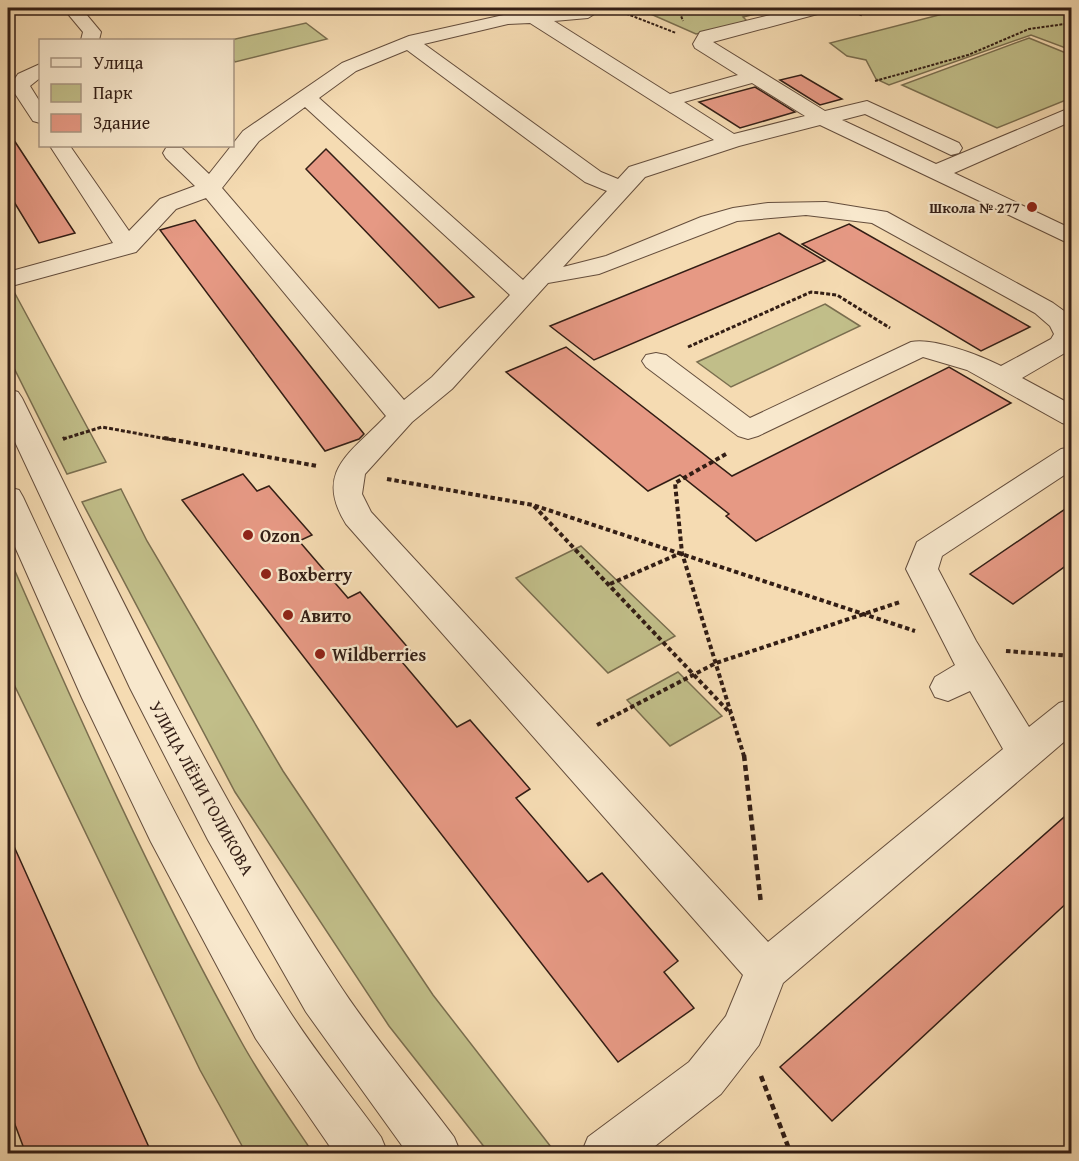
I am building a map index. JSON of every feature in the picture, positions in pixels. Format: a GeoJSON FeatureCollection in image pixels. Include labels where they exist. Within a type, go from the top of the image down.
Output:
{"type":"FeatureCollection","features":[{"type":"Feature","properties":{"kind":"street"},"geometry":{"type":"LineString","coordinates":[[72,8],[92,32],[90,39]]}},
{"type":"Feature","properties":{"kind":"street"},"geometry":{"type":"LineString","coordinates":[[8,280],[127,247],[168,204],[210,188],[251,136],[349,67],[409,42],[508,19],[582,14],[594,8]]}},
{"type":"Feature","properties":{"kind":"street"},"geometry":{"type":"LineString","coordinates":[[819,8],[707,36],[702,44],[822,118],[1071,238]]}},
{"type":"Feature","properties":{"kind":"street"},"geometry":{"type":"LineString","coordinates":[[534,17],[731,141]]}},
{"type":"Feature","properties":{"kind":"street"},"geometry":{"type":"LineString","coordinates":[[409,42],[593,177],[622,189]]}},
{"type":"Feature","properties":{"kind":"street"},"geometry":{"type":"LineString","coordinates":[[39,71],[25,78],[20,86],[39,115]]}},
{"type":"Feature","properties":{"kind":"street"},"geometry":{"type":"LineString","coordinates":[[669,100],[756,76]]}},
{"type":"Feature","properties":{"kind":"street"},"geometry":{"type":"LineString","coordinates":[[306,98],[533,285]]}},
{"type":"Feature","properties":{"kind":"street"},"geometry":{"type":"LineString","coordinates":[[766,970],[357,517],[347,494],[350,472],[402,416],[442,383],[637,172],[731,141],[867,107],[951,148]]}},
{"type":"Feature","properties":{"kind":"street"},"geometry":{"type":"LineString","coordinates":[[935,173],[1071,112]]}},
{"type":"Feature","properties":{"kind":"street"},"geometry":{"type":"LineString","coordinates":[[61,147],[127,247]]}},
{"type":"Feature","properties":{"kind":"street"},"geometry":{"type":"LineString","coordinates":[[174,153],[210,188],[402,416]]}},
{"type":"Feature","properties":{"kind":"street"},"geometry":{"type":"LineString","coordinates":[[533,285],[578,274],[733,215],[775,210],[852,211],[879,217],[1044,308],[1062,322],[1067,334],[1060,344],[1001,378]]}},
{"type":"Feature","properties":{"kind":"street"},"geometry":{"type":"LineString","coordinates":[[656,361],[748,430],[921,348],[977,364],[1071,417]]}},
{"type":"Feature","properties":{"kind":"street","name":"УЛИЦА ЛЁНИ ГОЛИКОВА"},"geometry":{"type":"LineString","coordinates":[[8,398],[148,688],[222,828],[321,997],[437,1154]]}},
{"type":"Feature","properties":{"kind":"street"},"geometry":{"type":"LineString","coordinates":[[1025,753],[962,668],[933,591],[922,569],[928,550],[1071,456]]}},
{"type":"Feature","properties":{"kind":"street"},"geometry":{"type":"LineString","coordinates":[[53,493],[9,504],[104,707],[176,852],[273,1025],[364,1154]]}},
{"type":"Feature","properties":{"kind":"street"},"geometry":{"type":"LineString","coordinates":[[605,1154],[705,1078],[744,1030],[766,970],[1071,713]]}},
{"type":"Feature","properties":{"kind":"path"},"geometry":{"type":"LineString","coordinates":[[847,8],[863,16]]}},
{"type":"Feature","properties":{"kind":"path"},"geometry":{"type":"LineString","coordinates":[[1059,8],[1071,11]]}},
{"type":"Feature","properties":{"kind":"path"},"geometry":{"type":"LineString","coordinates":[[621,11],[679,33]]}},
{"type":"Feature","properties":{"kind":"path"},"geometry":{"type":"LineString","coordinates":[[866,83],[969,55],[1029,28],[1071,23]]}},
{"type":"Feature","properties":{"kind":"path"},"geometry":{"type":"LineString","coordinates":[[656,361],[811,292],[837,295],[921,348]]}},
{"type":"Feature","properties":{"kind":"path"},"geometry":{"type":"LineString","coordinates":[[57,441],[102,427],[534,505],[866,614],[962,668],[1071,656]]}},
{"type":"Feature","properties":{"kind":"path"},"geometry":{"type":"LineString","coordinates":[[748,430],[720,459],[675,483],[682,552],[745,759],[761,909]]}},
{"type":"Feature","properties":{"kind":"path"},"geometry":{"type":"LineString","coordinates":[[534,505],[733,716]]}},
{"type":"Feature","properties":{"kind":"path"},"geometry":{"type":"LineString","coordinates":[[610,584],[682,552]]}},
{"type":"Feature","properties":{"kind":"path"},"geometry":{"type":"LineString","coordinates":[[562,744],[693,673],[716,663],[933,591]]}},
{"type":"Feature","properties":{"kind":"path"},"geometry":{"type":"LineString","coordinates":[[744,1030],[791,1154]]}},
{"type":"Feature","properties":{"kind":"green space"},"geometry":{"type":"Polygon","coordinates":[[[637,8],[780,8],[743,17],[749,23],[696,34],[637,8]]]}},
{"type":"Feature","properties":{"kind":"green space"},"geometry":{"type":"Polygon","coordinates":[[[966,8],[1047,8],[1071,15],[1071,50],[1031,35],[889,85],[876,79],[866,60],[847,56],[830,43],[966,8]]]}},
{"type":"Feature","properties":{"kind":"green space"},"geometry":{"type":"Polygon","coordinates":[[[306,23],[327,39],[235,62],[234,39],[306,23]]]}},
{"type":"Feature","properties":{"kind":"green space"},"geometry":{"type":"Polygon","coordinates":[[[1029,38],[1071,55],[1071,98],[997,128],[902,85],[1029,38]]]}},
{"type":"Feature","properties":{"kind":"green space"},"geometry":{"type":"Polygon","coordinates":[[[12,288],[106,462],[67,474],[8,356],[8,289],[12,288]]]}},
{"type":"Feature","properties":{"kind":"green space"},"geometry":{"type":"Polygon","coordinates":[[[825,304],[860,326],[731,387],[697,362],[825,304]]]}},
{"type":"Feature","properties":{"kind":"green space"},"geometry":{"type":"Polygon","coordinates":[[[121,489],[147,541],[283,771],[433,995],[551,1147],[544,1153],[489,1153],[389,1026],[235,792],[82,502],[121,489]]]}},
{"type":"Feature","properties":{"kind":"green space"},"geometry":{"type":"Polygon","coordinates":[[[581,546],[675,636],[608,673],[516,578],[581,546]]]}},
{"type":"Feature","properties":{"kind":"green space"},"geometry":{"type":"Polygon","coordinates":[[[8,555],[90,740],[178,923],[250,1057],[313,1153],[246,1153],[200,1070],[8,672],[8,555]]]}},
{"type":"Feature","properties":{"kind":"green space"},"geometry":{"type":"Polygon","coordinates":[[[678,672],[722,716],[670,746],[627,700],[678,672]]]}},
{"type":"Feature","properties":{"kind":"building"},"geometry":{"type":"Polygon","coordinates":[[[801,75],[842,99],[820,105],[780,80],[801,75]]]}},
{"type":"Feature","properties":{"kind":"building"},"geometry":{"type":"Polygon","coordinates":[[[755,87],[795,112],[740,128],[699,102],[755,87]]]}},
{"type":"Feature","properties":{"kind":"building"},"geometry":{"type":"Polygon","coordinates":[[[8,131],[75,233],[39,243],[8,192],[8,131]]]}},
{"type":"Feature","properties":{"kind":"building"},"geometry":{"type":"Polygon","coordinates":[[[326,149],[474,297],[439,308],[306,169],[326,149]]]}},
{"type":"Feature","properties":{"kind":"building"},"geometry":{"type":"Polygon","coordinates":[[[195,220],[364,434],[359,439],[325,451],[160,230],[195,220]]]}},
{"type":"Feature","properties":{"kind":"building"},"geometry":{"type":"Polygon","coordinates":[[[849,224],[1030,327],[981,351],[802,244],[849,224]]]}},
{"type":"Feature","properties":{"kind":"building"},"geometry":{"type":"Polygon","coordinates":[[[779,233],[825,261],[594,360],[550,326],[779,233]]]}},
{"type":"Feature","properties":{"kind":"building"},"geometry":{"type":"Polygon","coordinates":[[[566,347],[732,476],[949,367],[1011,403],[756,541],[726,516],[729,514],[680,475],[648,491],[506,372],[566,347]]]}},
{"type":"Feature","properties":{"kind":"building"},"geometry":{"type":"Polygon","coordinates":[[[243,474],[257,491],[269,486],[312,535],[299,541],[348,598],[360,592],[410,650],[397,656],[457,727],[470,720],[530,789],[516,798],[588,882],[602,873],[678,961],[664,972],[694,1008],[618,1062],[182,500],[243,474]]]}},
{"type":"Feature","properties":{"kind":"building"},"geometry":{"type":"Polygon","coordinates":[[[1071,505],[1071,562],[1013,604],[970,574],[1071,505]]]}},
{"type":"Feature","properties":{"kind":"building"},"geometry":{"type":"Polygon","coordinates":[[[1071,811],[1071,899],[832,1121],[780,1067],[1071,811]]]}},
{"type":"Feature","properties":{"kind":"building"},"geometry":{"type":"Polygon","coordinates":[[[8,833],[152,1154],[26,1154],[8,1106],[8,833]]]}},
{"type":"Feature","properties":{"kind":"place","name":"Школа № 277"},"geometry":{"type":"Point","coordinates":[1032,207]}},
{"type":"Feature","properties":{"kind":"place","name":"Ozon"},"geometry":{"type":"Point","coordinates":[248,535]}},
{"type":"Feature","properties":{"kind":"place","name":"Boxberry"},"geometry":{"type":"Point","coordinates":[266,574]}},
{"type":"Feature","properties":{"kind":"place","name":"Авито"},"geometry":{"type":"Point","coordinates":[288,615]}},
{"type":"Feature","properties":{"kind":"place","name":"Wildberries"},"geometry":{"type":"Point","coordinates":[320,654]}}]}
